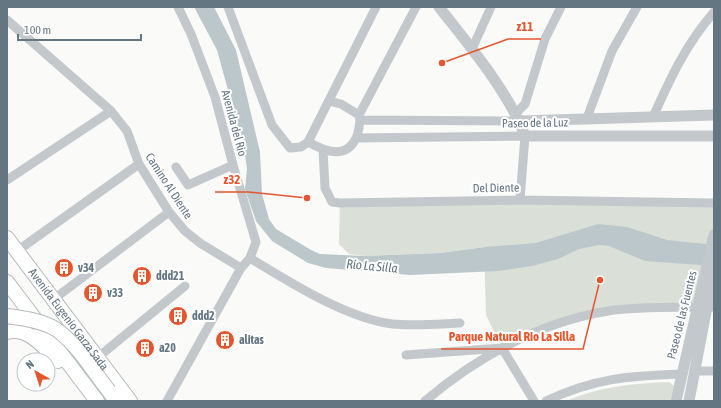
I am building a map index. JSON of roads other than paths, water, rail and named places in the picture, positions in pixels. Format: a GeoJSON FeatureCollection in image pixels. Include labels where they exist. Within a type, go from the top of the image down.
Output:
{"type":"FeatureCollection","features":[{"type":"Feature","properties":{"kind":"highway","name":"Avenida Eugenio Garza Sada"},"geometry":{"type":"LineString","coordinates":[[7,238],[130,401]]}},
{"type":"Feature","properties":{"kind":"highway"},"geometry":{"type":"LineString","coordinates":[[7,282],[94,398]]}},
{"type":"Feature","properties":{"kind":"highway"},"geometry":{"type":"LineString","coordinates":[[7,316],[35,321],[57,330],[78,352],[113,396]]}},
{"type":"Feature","properties":{"kind":"highway"},"geometry":{"type":"LineString","coordinates":[[7,332],[19,331],[33,337],[94,398]]}},
{"type":"Feature","properties":{"kind":"street","name":"Avenida del Rio"},"geometry":{"type":"LineString","coordinates":[[166,401],[241,268],[250,258],[256,242],[233,165],[216,97],[191,34],[178,7]]}},
{"type":"Feature","properties":{"kind":"street"},"geometry":{"type":"LineString","coordinates":[[228,7],[272,125],[290,148],[301,147],[308,142],[376,7]]}},
{"type":"Feature","properties":{"kind":"street"},"geometry":{"type":"LineString","coordinates":[[308,142],[323,150],[340,152],[351,147],[356,138],[360,117],[416,7]]}},
{"type":"Feature","properties":{"kind":"street"},"geometry":{"type":"LineString","coordinates":[[439,7],[472,49],[518,117],[525,136],[520,200]]}},
{"type":"Feature","properties":{"kind":"street"},"geometry":{"type":"LineString","coordinates":[[472,49],[491,7]]}},
{"type":"Feature","properties":{"kind":"street"},"geometry":{"type":"LineString","coordinates":[[518,117],[525,104],[545,39],[562,7]]}},
{"type":"Feature","properties":{"kind":"street"},"geometry":{"type":"LineString","coordinates":[[587,118],[612,51],[637,7]]}},
{"type":"Feature","properties":{"kind":"street"},"geometry":{"type":"LineString","coordinates":[[653,117],[674,69],[699,30],[714,12]]}},
{"type":"Feature","properties":{"kind":"street","name":"Camino Al Diente"},"geometry":{"type":"LineString","coordinates":[[7,20],[111,111],[127,131],[139,164],[169,212],[185,231],[200,243],[241,268]]}},
{"type":"Feature","properties":{"kind":"street"},"geometry":{"type":"LineString","coordinates":[[329,101],[341,104],[360,117]]}},
{"type":"Feature","properties":{"kind":"street"},"geometry":{"type":"LineString","coordinates":[[7,180],[111,111]]}},
{"type":"Feature","properties":{"kind":"street","name":"Paseo de la Luz"},"geometry":{"type":"LineString","coordinates":[[360,117],[587,118],[714,115]]}},
{"type":"Feature","properties":{"kind":"street","name":"Paseo de la Luz"},"geometry":{"type":"LineString","coordinates":[[356,138],[714,136]]}},
{"type":"Feature","properties":{"kind":"street","name":"Del Diente"},"geometry":{"type":"LineString","coordinates":[[323,150],[325,188],[332,202],[520,200],[714,202]]}},
{"type":"Feature","properties":{"kind":"street"},"geometry":{"type":"LineString","coordinates":[[17,251],[139,164]]}},
{"type":"Feature","properties":{"kind":"street"},"geometry":{"type":"LineString","coordinates":[[176,167],[188,185],[233,165]]}},
{"type":"Feature","properties":{"kind":"street"},"geometry":{"type":"LineString","coordinates":[[54,299],[169,212]]}},
{"type":"Feature","properties":{"kind":"street","name":"Paseo de las Fuentes"},"geometry":{"type":"LineString","coordinates":[[689,401],[696,371],[706,307],[714,235]]}},
{"type":"Feature","properties":{"kind":"street"},"geometry":{"type":"LineString","coordinates":[[250,258],[315,296],[365,318],[393,324],[460,323]]}},
{"type":"Feature","properties":{"kind":"street"},"geometry":{"type":"LineString","coordinates":[[97,358],[185,286]]}},
{"type":"Feature","properties":{"kind":"street"},"geometry":{"type":"LineString","coordinates":[[425,401],[444,385],[502,348],[553,326],[607,312],[639,308],[706,307]]}},
{"type":"Feature","properties":{"kind":"street","name":"Paseo de las Fuentes"},"geometry":{"type":"LineString","coordinates":[[676,401],[681,374],[706,307]]}},
{"type":"Feature","properties":{"kind":"street"},"geometry":{"type":"LineString","coordinates":[[406,355],[502,348]]}},
{"type":"Feature","properties":{"kind":"street"},"geometry":{"type":"LineString","coordinates":[[502,348],[534,401]]}},
{"type":"Feature","properties":{"kind":"street"},"geometry":{"type":"LineString","coordinates":[[696,371],[714,371]]}},
{"type":"Feature","properties":{"kind":"street"},"geometry":{"type":"LineString","coordinates":[[546,401],[587,384],[612,379],[681,374]]}},
{"type":"Feature","properties":{"kind":"water","name":"Río La Silla"},"geometry":{"type":"Polygon","coordinates":[[[194,7],[214,7],[236,50],[260,152],[262,194],[269,219],[276,229],[311,250],[320,254],[365,256],[440,253],[485,247],[536,243],[598,224],[627,227],[667,240],[714,245],[714,266],[645,261],[609,246],[599,245],[579,249],[558,259],[532,266],[498,271],[410,275],[326,268],[308,263],[272,241],[256,221],[245,189],[247,169],[244,148],[217,50],[194,7]]]}},
{"type":"Feature","properties":{"kind":"place","name":"z11"},"geometry":{"type":"Point","coordinates":[442,63]}},
{"type":"Feature","properties":{"kind":"place","name":"z32"},"geometry":{"type":"Point","coordinates":[307,198]}},
{"type":"Feature","properties":{"kind":"place","name":"v34"},"geometry":{"type":"Point","coordinates":[64,268]}},
{"type":"Feature","properties":{"kind":"place","name":"ddd21"},"geometry":{"type":"Point","coordinates":[142,276]}},
{"type":"Feature","properties":{"kind":"place","name":"Parque Natural Rio La Silla"},"geometry":{"type":"Point","coordinates":[600,280]}},
{"type":"Feature","properties":{"kind":"place","name":"v33"},"geometry":{"type":"Point","coordinates":[93,293]}},
{"type":"Feature","properties":{"kind":"place","name":"ddd2"},"geometry":{"type":"Point","coordinates":[178,316]}},
{"type":"Feature","properties":{"kind":"place","name":"alitas"},"geometry":{"type":"Point","coordinates":[225,340]}},
{"type":"Feature","properties":{"kind":"place","name":"a20"},"geometry":{"type":"Point","coordinates":[145,348]}}]}
